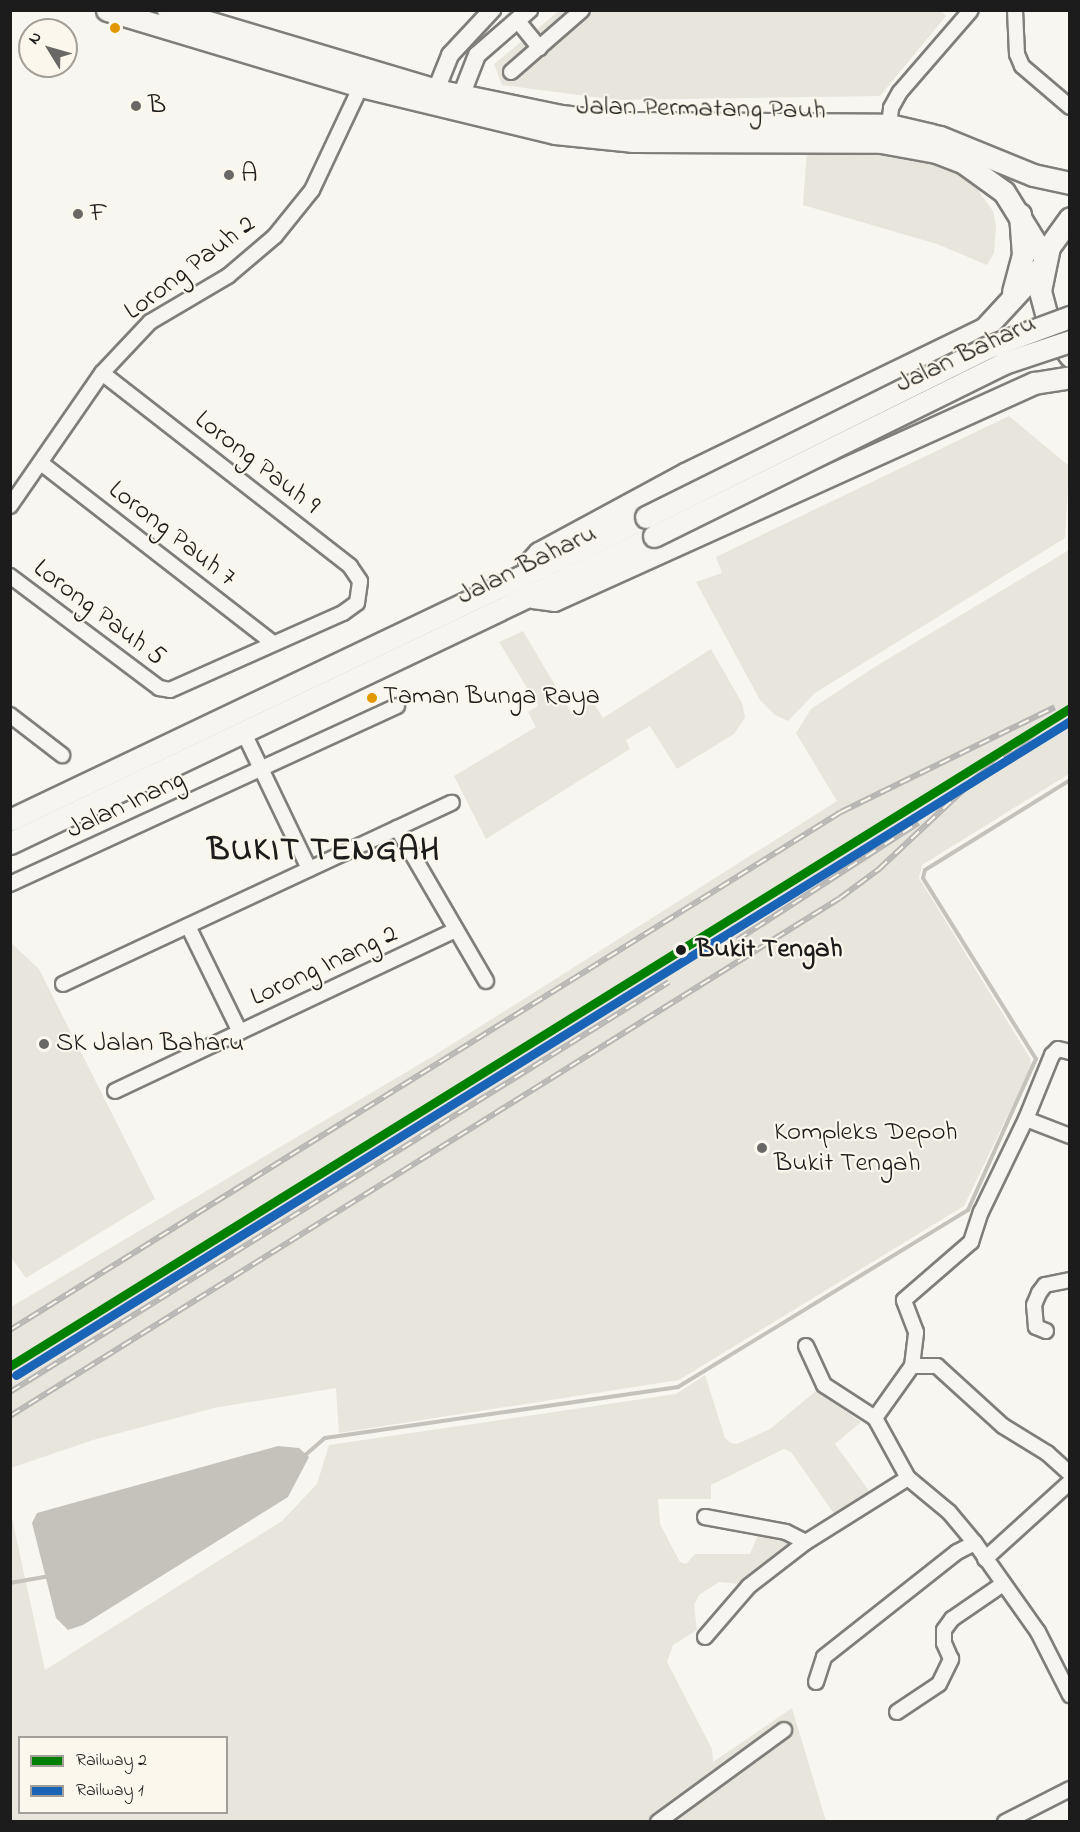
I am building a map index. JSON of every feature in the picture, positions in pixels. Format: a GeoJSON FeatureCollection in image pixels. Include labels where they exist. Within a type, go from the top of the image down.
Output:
{"type":"FeatureCollection","features":[{"type":"Feature","properties":{"kind":"main road","name":"Jalan Permatang Pauh"},"geometry":{"type":"LineString","coordinates":[[107,10],[361,86],[521,126],[609,140],[844,141],[912,147],[964,163],[996,184],[1020,214],[1044,261]]}},
{"type":"Feature","properties":{"kind":"main road","name":"Jalan Permatang Pauh"},"geometry":{"type":"LineString","coordinates":[[168,10],[436,90],[561,116],[624,123],[889,125],[940,136],[1020,171],[1070,183]]}},
{"type":"Feature","properties":{"kind":"main road"},"geometry":{"type":"LineString","coordinates":[[1001,314],[1019,276],[1023,255],[1020,214]]}},
{"type":"Feature","properties":{"kind":"main road"},"geometry":{"type":"LineString","coordinates":[[1070,219],[1055,236],[1044,261],[1001,314],[984,329],[685,474],[539,553],[522,588],[554,600],[1014,392],[1046,380],[1070,377]]}},
{"type":"Feature","properties":{"kind":"main road"},"geometry":{"type":"LineString","coordinates":[[1044,261],[1040,291],[1045,317],[1070,356]]}},
{"type":"Feature","properties":{"kind":"main road","name":"Jalan Baharu"},"geometry":{"type":"LineString","coordinates":[[650,527],[986,348],[1070,317]]}},
{"type":"Feature","properties":{"kind":"main road"},"geometry":{"type":"LineString","coordinates":[[984,329],[1005,337],[1015,352],[1020,373],[1014,392]]}},
{"type":"Feature","properties":{"kind":"main road","name":"Jalan Baharu"},"geometry":{"type":"LineString","coordinates":[[10,819],[522,588],[1004,363],[1070,341]]}},
{"type":"Feature","properties":{"kind":"main road","name":"Jalan Baharu"},"geometry":{"type":"LineString","coordinates":[[10,843],[243,731],[522,588]]}},
{"type":"Feature","properties":{"kind":"street"},"geometry":{"type":"LineString","coordinates":[[436,90],[456,48],[492,10]]}},
{"type":"Feature","properties":{"kind":"street"},"geometry":{"type":"LineString","coordinates":[[512,72],[582,10]]}},
{"type":"Feature","properties":{"kind":"street"},"geometry":{"type":"LineString","coordinates":[[889,125],[891,108],[900,92],[971,10]]}},
{"type":"Feature","properties":{"kind":"street"},"geometry":{"type":"LineString","coordinates":[[1015,10],[1017,54],[1022,66],[1070,108]]}},
{"type":"Feature","properties":{"kind":"street"},"geometry":{"type":"LineString","coordinates":[[461,96],[477,55],[523,15],[540,48]]}},
{"type":"Feature","properties":{"kind":"street","name":"Lorong Pauh 2"},"geometry":{"type":"LineString","coordinates":[[10,506],[102,373],[150,322],[228,276],[275,236],[312,190],[361,86]]}},
{"type":"Feature","properties":{"kind":"street","name":"Lorong Pauh 9"},"geometry":{"type":"LineString","coordinates":[[102,373],[350,566],[360,581],[357,603],[273,643]]}},
{"type":"Feature","properties":{"kind":"street","name":"Lorong Pauh 7"},"geometry":{"type":"LineString","coordinates":[[41,463],[273,643]]}},
{"type":"Feature","properties":{"kind":"street","name":"Lorong Pauh 5"},"geometry":{"type":"LineString","coordinates":[[10,576],[159,688],[170,690],[273,643]]}},
{"type":"Feature","properties":{"kind":"street","name":"Jalan Inang"},"geometry":{"type":"LineString","coordinates":[[10,884],[397,706]]}},
{"type":"Feature","properties":{"kind":"street"},"geometry":{"type":"LineString","coordinates":[[10,715],[62,755]]}},
{"type":"Feature","properties":{"kind":"street"},"geometry":{"type":"LineString","coordinates":[[243,731],[309,870]]}},
{"type":"Feature","properties":{"kind":"street"},"geometry":{"type":"LineString","coordinates":[[63,984],[452,802]]}},
{"type":"Feature","properties":{"kind":"street"},"geometry":{"type":"LineString","coordinates":[[397,828],[486,981]]}},
{"type":"Feature","properties":{"kind":"street"},"geometry":{"type":"LineString","coordinates":[[188,926],[240,1032]]}},
{"type":"Feature","properties":{"kind":"street","name":"Lorong Inang 2"},"geometry":{"type":"LineString","coordinates":[[115,1091],[456,930]]}},
{"type":"Feature","properties":{"kind":"street"},"geometry":{"type":"LineString","coordinates":[[875,1418],[912,1366],[916,1332],[904,1300],[971,1242],[981,1212],[1026,1119],[1052,1055],[1058,1048],[1070,1052]]}},
{"type":"Feature","properties":{"kind":"street"},"geometry":{"type":"LineString","coordinates":[[1026,1119],[1070,1136]]}},
{"type":"Feature","properties":{"kind":"street"},"geometry":{"type":"LineString","coordinates":[[1046,1331],[1036,1326],[1034,1305],[1039,1293],[1052,1281],[1070,1280]]}},
{"type":"Feature","properties":{"kind":"street"},"geometry":{"type":"LineString","coordinates":[[806,1346],[824,1385],[875,1418],[908,1478],[949,1512],[975,1543],[1038,1632],[1070,1695]]}},
{"type":"Feature","properties":{"kind":"street"},"geometry":{"type":"LineString","coordinates":[[912,1366],[937,1366],[1003,1426],[1047,1453],[1070,1474]]}},
{"type":"Feature","properties":{"kind":"street"},"geometry":{"type":"LineString","coordinates":[[705,1637],[749,1586],[806,1542],[908,1478]]}},
{"type":"Feature","properties":{"kind":"street"},"geometry":{"type":"LineString","coordinates":[[985,1559],[1070,1482]]}},
{"type":"Feature","properties":{"kind":"street"},"geometry":{"type":"LineString","coordinates":[[705,1517],[786,1532],[806,1542]]}},
{"type":"Feature","properties":{"kind":"street"},"geometry":{"type":"LineString","coordinates":[[816,1682],[824,1657],[957,1552],[975,1543]]}},
{"type":"Feature","properties":{"kind":"street"},"geometry":{"type":"LineString","coordinates":[[897,1712],[939,1684],[951,1659],[944,1643],[944,1630],[952,1619],[1003,1584]]}},
{"type":"Feature","properties":{"kind":"street"},"geometry":{"type":"LineString","coordinates":[[658,1821],[784,1730]]}},
{"type":"Feature","properties":{"kind":"street"},"geometry":{"type":"LineString","coordinates":[[1005,1821],[1070,1789]]}},
{"type":"Feature","properties":{"kind":"shaded area"},"geometry":{"type":"Polygon","coordinates":[[[940,10],[946,16],[880,96],[616,100],[502,85],[494,64],[559,11],[940,10]]]}},
{"type":"Feature","properties":{"kind":"shaded area"},"geometry":{"type":"Polygon","coordinates":[[[807,150],[891,153],[933,162],[959,175],[975,186],[993,211],[996,226],[994,253],[987,265],[937,244],[803,205],[807,150]]]}},
{"type":"Feature","properties":{"kind":"shaded area"},"geometry":{"type":"Polygon","coordinates":[[[1009,416],[1069,466],[1065,538],[815,693],[788,721],[775,715],[760,700],[696,582],[722,573],[716,557],[1009,416]]]}},
{"type":"Feature","properties":{"kind":"shaded area"},"geometry":{"type":"Polygon","coordinates":[[[1069,550],[1069,774],[922,865],[919,878],[1030,1058],[1031,1067],[964,1206],[679,1380],[339,1433],[336,1388],[214,1408],[93,1440],[11,1468],[11,1307],[435,1055],[837,801],[796,733],[811,709],[873,668],[1069,550]]]}},
{"type":"Feature","properties":{"kind":"shaded area"},"geometry":{"type":"Polygon","coordinates":[[[523,631],[572,714],[593,702],[603,718],[711,649],[742,703],[745,718],[734,734],[677,769],[650,726],[626,740],[630,749],[486,839],[454,776],[536,727],[528,712],[538,706],[499,642],[523,631]]]}},
{"type":"Feature","properties":{"kind":"shaded area","name":"SK Jalan Baharu"},"geometry":{"type":"Polygon","coordinates":[[[10,942],[39,969],[155,1199],[26,1278],[10,1256],[10,942]]]}},
{"type":"Feature","properties":{"kind":"shaded area"},"geometry":{"type":"Polygon","coordinates":[[[705,1375],[725,1438],[731,1443],[737,1444],[770,1429],[816,1391],[861,1422],[835,1444],[872,1495],[835,1515],[791,1452],[784,1449],[711,1485],[711,1499],[658,1499],[660,1524],[680,1562],[686,1564],[695,1554],[750,1554],[759,1532],[786,1539],[793,1544],[739,1584],[719,1582],[699,1595],[694,1605],[697,1630],[673,1645],[667,1662],[712,1749],[713,1762],[792,1708],[826,1821],[11,1821],[10,1509],[45,1670],[282,1521],[317,1484],[329,1445],[676,1394],[705,1375]]]}},
{"type":"Feature","properties":{"kind":"shaded area"},"geometry":{"type":"Polygon","coordinates":[[[278,1446],[299,1448],[309,1457],[288,1497],[83,1625],[68,1630],[56,1618],[32,1523],[37,1513],[278,1446]]]}},
{"type":"Feature","properties":{"kind":"waterway"},"geometry":{"type":"LineString","coordinates":[[303,1457],[325,1438],[678,1387],[968,1210],[1036,1059],[923,878],[925,870],[1070,780]]}},
{"type":"Feature","properties":{"kind":"waterway"},"geometry":{"type":"LineString","coordinates":[[10,1583],[48,1576]]}},
{"type":"Feature","properties":{"kind":"railway"},"geometry":{"type":"LineString","coordinates":[[10,1330],[841,812],[1055,707]]}},
{"type":"Feature","properties":{"kind":"railway"},"geometry":{"type":"LineString","coordinates":[[10,1416],[840,898],[879,869],[977,777],[1060,714]]}},
{"type":"Feature","properties":{"kind":"railway"},"geometry":{"type":"LineString","coordinates":[[737,940],[918,823]]}},
{"type":"Feature","properties":{"kind":"railway"},"geometry":{"type":"LineString","coordinates":[[10,1392],[669,982]]}},
{"type":"Feature","properties":{"kind":"rail line","name":"2"},"geometry":{"type":"LineString","coordinates":[[10,1366],[1070,708]]}},
{"type":"Feature","properties":{"kind":"rail line","name":"1"},"geometry":{"type":"LineString","coordinates":[[16,1375],[1070,721]]}},
{"type":"Feature","properties":{"kind":"place","name":"B"},"geometry":{"type":"Point","coordinates":[136,106]}},
{"type":"Feature","properties":{"kind":"place","name":"A"},"geometry":{"type":"Point","coordinates":[229,175]}},
{"type":"Feature","properties":{"kind":"place","name":"F"},"geometry":{"type":"Point","coordinates":[78,214]}},
{"type":"Feature","properties":{"kind":"place","name":"Taman Bunga Raya"},"geometry":{"type":"Point","coordinates":[372,698]}},
{"type":"Feature","properties":{"kind":"place","name":"Bukit Tengah"},"geometry":{"type":"Point","coordinates":[681,950]}},
{"type":"Feature","properties":{"kind":"place","name":"SK Jalan Baharu"},"geometry":{"type":"Point","coordinates":[44,1044]}},
{"type":"Feature","properties":{"kind":"place","name":"Kompleks Depoh Bukit Tengah"},"geometry":{"type":"Point","coordinates":[762,1148]}},
{"type":"Feature","properties":{"kind":"district","name":"BUKIT TENGAH"},"geometry":{"type":"Point","coordinates":[324,852]}}]}
